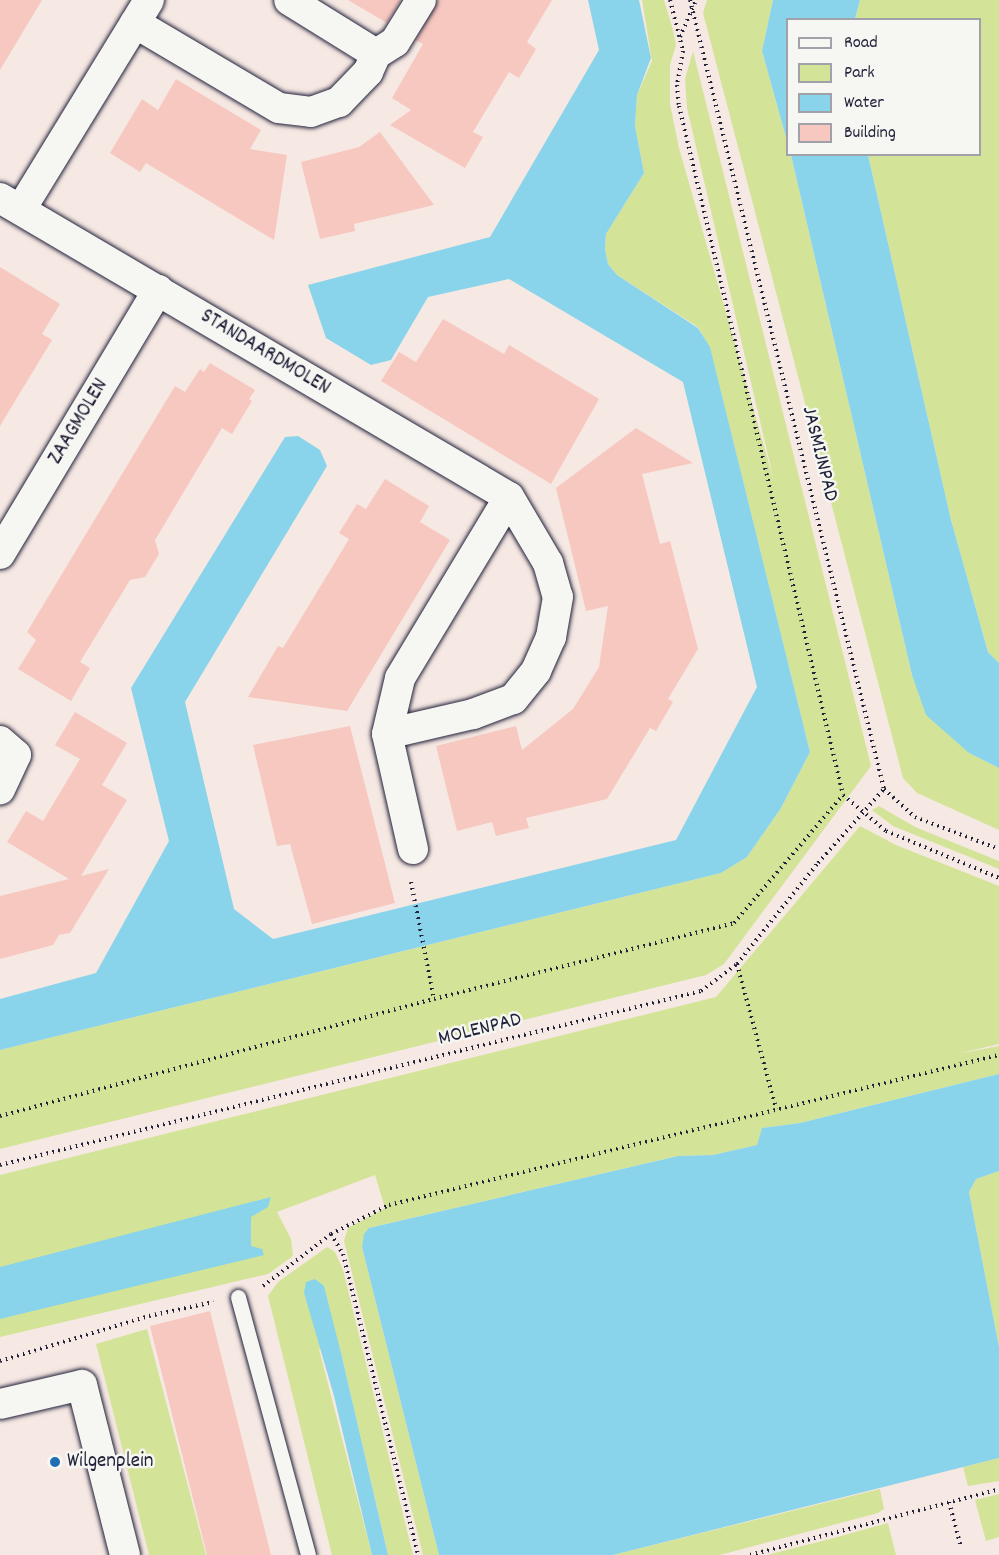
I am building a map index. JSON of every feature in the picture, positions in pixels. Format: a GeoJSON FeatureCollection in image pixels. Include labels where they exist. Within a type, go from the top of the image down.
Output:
{"type":"FeatureCollection","features":[{"type":"Feature","properties":{"kind":"street"},"geometry":{"type":"LineString","coordinates":[[289,0],[376,54]]}},
{"type":"Feature","properties":{"kind":"street","name":"STANDAARDMOLEN"},"geometry":{"type":"LineString","coordinates":[[387,734],[473,714],[513,699],[536,671],[551,637],[558,597],[548,563],[509,497],[10,204],[142,11],[279,108],[311,112],[339,102],[368,72],[376,54],[395,42],[421,0]]}},
{"type":"Feature","properties":{"kind":"street","name":"ZAAGMOLEN"},"geometry":{"type":"LineString","coordinates":[[0,554],[158,290]]}},
{"type":"Feature","properties":{"kind":"street"},"geometry":{"type":"LineString","coordinates":[[413,849],[387,734],[400,678],[509,497]]}},
{"type":"Feature","properties":{"kind":"street"},"geometry":{"type":"LineString","coordinates":[[0,741],[16,756],[0,789]]}},
{"type":"Feature","properties":{"kind":"street"},"geometry":{"type":"LineString","coordinates":[[0,1404],[82,1385],[125,1555]]}},
{"type":"Feature","properties":{"kind":"lane"},"geometry":{"type":"LineString","coordinates":[[238,1297],[308,1555]]}},
{"type":"Feature","properties":{"kind":"path"},"geometry":{"type":"LineString","coordinates":[[670,0],[680,38],[679,106],[843,795],[886,831],[999,878]]}},
{"type":"Feature","properties":{"kind":"path","name":"JASMIJNPAD"},"geometry":{"type":"LineString","coordinates":[[690,0],[884,789]]}},
{"type":"Feature","properties":{"kind":"path"},"geometry":{"type":"LineString","coordinates":[[680,38],[696,0]]}},
{"type":"Feature","properties":{"kind":"path"},"geometry":{"type":"LineString","coordinates":[[884,789],[915,817],[999,849]]}},
{"type":"Feature","properties":{"kind":"path","name":"MOLENPAD"},"geometry":{"type":"LineString","coordinates":[[0,1165],[701,991],[737,964],[862,812],[884,789]]}},
{"type":"Feature","properties":{"kind":"path"},"geometry":{"type":"LineString","coordinates":[[0,1116],[434,999],[734,923],[843,795]]}},
{"type":"Feature","properties":{"kind":"path"},"geometry":{"type":"LineString","coordinates":[[411,894],[434,999]]}},
{"type":"Feature","properties":{"kind":"path"},"geometry":{"type":"LineString","coordinates":[[737,964],[776,1109]]}},
{"type":"Feature","properties":{"kind":"path"},"geometry":{"type":"LineString","coordinates":[[332,1234],[389,1205],[999,1055]]}},
{"type":"Feature","properties":{"kind":"path"},"geometry":{"type":"LineString","coordinates":[[750,1555],[999,1489]]}},
{"type":"Feature","properties":{"kind":"path"},"geometry":{"type":"LineString","coordinates":[[950,1502],[961,1547]]}},
{"type":"Feature","properties":{"kind":"green space"},"geometry":{"type":"Polygon","coordinates":[[[642,0],[664,0],[673,30],[676,45],[670,65],[670,104],[679,148],[774,481],[687,108],[685,79],[693,51],[871,766],[724,964],[706,975],[0,1149],[0,1050],[721,873],[747,857],[781,808],[810,752],[710,348],[698,327],[617,275],[608,264],[605,249],[606,234],[644,173],[635,126],[637,95],[652,61],[642,0]]]}},
{"type":"Feature","properties":{"kind":"green space"},"geometry":{"type":"Polygon","coordinates":[[[707,0],[773,0],[762,51],[786,137],[786,156],[791,156],[912,675],[969,753],[999,768],[999,830],[917,793],[903,778],[703,13],[707,0]]]}},
{"type":"Feature","properties":{"kind":"green space"},"geometry":{"type":"Polygon","coordinates":[[[860,0],[999,0],[999,663],[988,652],[951,520],[868,156],[981,156],[981,18],[856,18],[860,0]]]}},
{"type":"Feature","properties":{"kind":"green space"},"geometry":{"type":"Polygon","coordinates":[[[879,806],[915,827],[999,861],[999,869],[893,826],[872,810],[879,806]]]}},
{"type":"Feature","properties":{"kind":"green space"},"geometry":{"type":"Polygon","coordinates":[[[860,826],[896,845],[999,886],[999,1044],[957,1054],[999,1046],[999,1074],[800,1123],[762,1128],[758,1145],[713,1155],[678,1156],[369,1228],[362,1247],[439,1555],[423,1555],[344,1241],[348,1228],[385,1208],[375,1175],[277,1212],[291,1239],[293,1256],[268,1274],[0,1337],[0,1175],[716,997],[860,826]]]}},
{"type":"Feature","properties":{"kind":"green space"},"geometry":{"type":"Polygon","coordinates":[[[999,1171],[999,1347],[969,1192],[976,1179],[999,1171]]]}},
{"type":"Feature","properties":{"kind":"green space"},"geometry":{"type":"Polygon","coordinates":[[[327,1247],[335,1252],[343,1270],[413,1555],[388,1555],[342,1357],[319,1349],[372,1555],[332,1555],[268,1296],[278,1282],[327,1247]]]}},
{"type":"Feature","properties":{"kind":"green space"},"geometry":{"type":"Polygon","coordinates":[[[147,1329],[206,1555],[149,1555],[96,1344],[147,1329]]]}},
{"type":"Feature","properties":{"kind":"green space"},"geometry":{"type":"Polygon","coordinates":[[[999,1458],[999,1481],[968,1486],[963,1467],[999,1458]]]}},
{"type":"Feature","properties":{"kind":"green space"},"geometry":{"type":"Polygon","coordinates":[[[880,1489],[884,1509],[878,1513],[720,1555],[613,1555],[880,1489]]]}},
{"type":"Feature","properties":{"kind":"green space"},"geometry":{"type":"Polygon","coordinates":[[[999,1494],[999,1537],[986,1541],[975,1500],[999,1494]]]}},
{"type":"Feature","properties":{"kind":"green space"},"geometry":{"type":"Polygon","coordinates":[[[888,1523],[896,1555],[767,1555],[830,1539],[888,1523]]]}},
{"type":"Feature","properties":{"kind":"water"},"geometry":{"type":"Polygon","coordinates":[[[588,0],[639,0],[651,58],[637,95],[635,126],[644,173],[606,234],[605,249],[608,264],[617,275],[698,328],[710,347],[810,752],[781,808],[747,857],[721,873],[0,1050],[0,999],[96,973],[169,841],[131,688],[285,437],[298,436],[320,450],[327,466],[185,702],[234,909],[273,939],[676,840],[757,687],[683,382],[509,279],[428,297],[391,360],[371,365],[326,338],[308,285],[490,237],[599,50],[588,0]]]}},
{"type":"Feature","properties":{"kind":"water"},"geometry":{"type":"Polygon","coordinates":[[[773,0],[860,0],[855,18],[786,18],[786,137],[762,51],[773,0]]]}},
{"type":"Feature","properties":{"kind":"water"},"geometry":{"type":"Polygon","coordinates":[[[791,156],[868,156],[951,520],[988,652],[999,663],[999,768],[969,753],[926,715],[912,675],[791,156]]]}},
{"type":"Feature","properties":{"kind":"water"},"geometry":{"type":"Polygon","coordinates":[[[999,1074],[999,1171],[976,1179],[969,1192],[999,1347],[999,1458],[613,1555],[439,1555],[362,1247],[364,1234],[369,1228],[678,1156],[713,1155],[757,1145],[762,1128],[800,1123],[999,1074]]]}},
{"type":"Feature","properties":{"kind":"water"},"geometry":{"type":"Polygon","coordinates":[[[271,1197],[268,1207],[251,1217],[251,1246],[262,1249],[264,1255],[0,1319],[0,1267],[271,1197]]]}},
{"type":"Feature","properties":{"kind":"water"},"geometry":{"type":"Polygon","coordinates":[[[315,1279],[324,1286],[388,1555],[372,1555],[334,1396],[304,1293],[306,1282],[315,1279]]]}},
{"type":"Feature","properties":{"kind":"building"},"geometry":{"type":"Polygon","coordinates":[[[0,0],[42,0],[0,70],[0,0]]]}},
{"type":"Feature","properties":{"kind":"building"},"geometry":{"type":"Polygon","coordinates":[[[348,0],[401,0],[387,23],[348,0]]]}},
{"type":"Feature","properties":{"kind":"building"},"geometry":{"type":"Polygon","coordinates":[[[438,0],[552,0],[527,42],[536,49],[519,78],[509,72],[473,132],[483,137],[465,168],[390,125],[411,110],[392,98],[423,44],[416,40],[438,0]]]}},
{"type":"Feature","properties":{"kind":"building"},"geometry":{"type":"Polygon","coordinates":[[[176,79],[261,130],[250,149],[287,155],[274,240],[146,163],[140,172],[110,153],[142,99],[158,110],[176,79]]]}},
{"type":"Feature","properties":{"kind":"building"},"geometry":{"type":"Polygon","coordinates":[[[380,132],[434,205],[354,224],[355,231],[320,239],[301,162],[359,147],[380,132]]]}},
{"type":"Feature","properties":{"kind":"building"},"geometry":{"type":"Polygon","coordinates":[[[0,267],[60,304],[42,334],[52,340],[0,426],[0,267]]]}},
{"type":"Feature","properties":{"kind":"building"},"geometry":{"type":"Polygon","coordinates":[[[443,319],[504,354],[509,345],[599,399],[551,484],[381,381],[399,352],[416,362],[443,319]]]}},
{"type":"Feature","properties":{"kind":"building"},"geometry":{"type":"Polygon","coordinates":[[[210,363],[255,390],[249,399],[252,401],[232,434],[222,428],[155,540],[159,554],[145,577],[130,580],[80,662],[90,668],[71,701],[18,669],[36,640],[27,632],[175,386],[185,392],[200,369],[204,372],[210,363]]]}},
{"type":"Feature","properties":{"kind":"building"},"geometry":{"type":"Polygon","coordinates":[[[636,428],[693,463],[642,474],[660,544],[670,541],[698,649],[668,699],[673,702],[656,731],[650,728],[607,799],[526,818],[529,828],[496,836],[492,822],[457,831],[436,746],[516,726],[522,750],[573,709],[599,667],[608,606],[586,611],[556,488],[636,428]]]}},
{"type":"Feature","properties":{"kind":"building"},"geometry":{"type":"Polygon","coordinates":[[[385,479],[429,506],[420,522],[450,540],[347,711],[248,697],[278,646],[283,648],[349,539],[339,533],[357,504],[366,509],[385,479]]]}},
{"type":"Feature","properties":{"kind":"building"},"geometry":{"type":"Polygon","coordinates":[[[75,712],[127,743],[102,785],[127,800],[81,876],[109,869],[70,933],[59,935],[53,945],[0,959],[0,896],[69,879],[7,842],[26,811],[43,821],[80,759],[55,745],[75,712]]]}},
{"type":"Feature","properties":{"kind":"building"},"geometry":{"type":"Polygon","coordinates":[[[350,726],[395,903],[312,924],[290,844],[277,846],[253,745],[350,726]]]}},
{"type":"Feature","properties":{"kind":"building"},"geometry":{"type":"Polygon","coordinates":[[[210,1311],[271,1555],[207,1555],[150,1326],[210,1311]]]}},
{"type":"Feature","properties":{"kind":"place","name":"Wilgenplein"},"geometry":{"type":"Point","coordinates":[55,1462]}}]}
